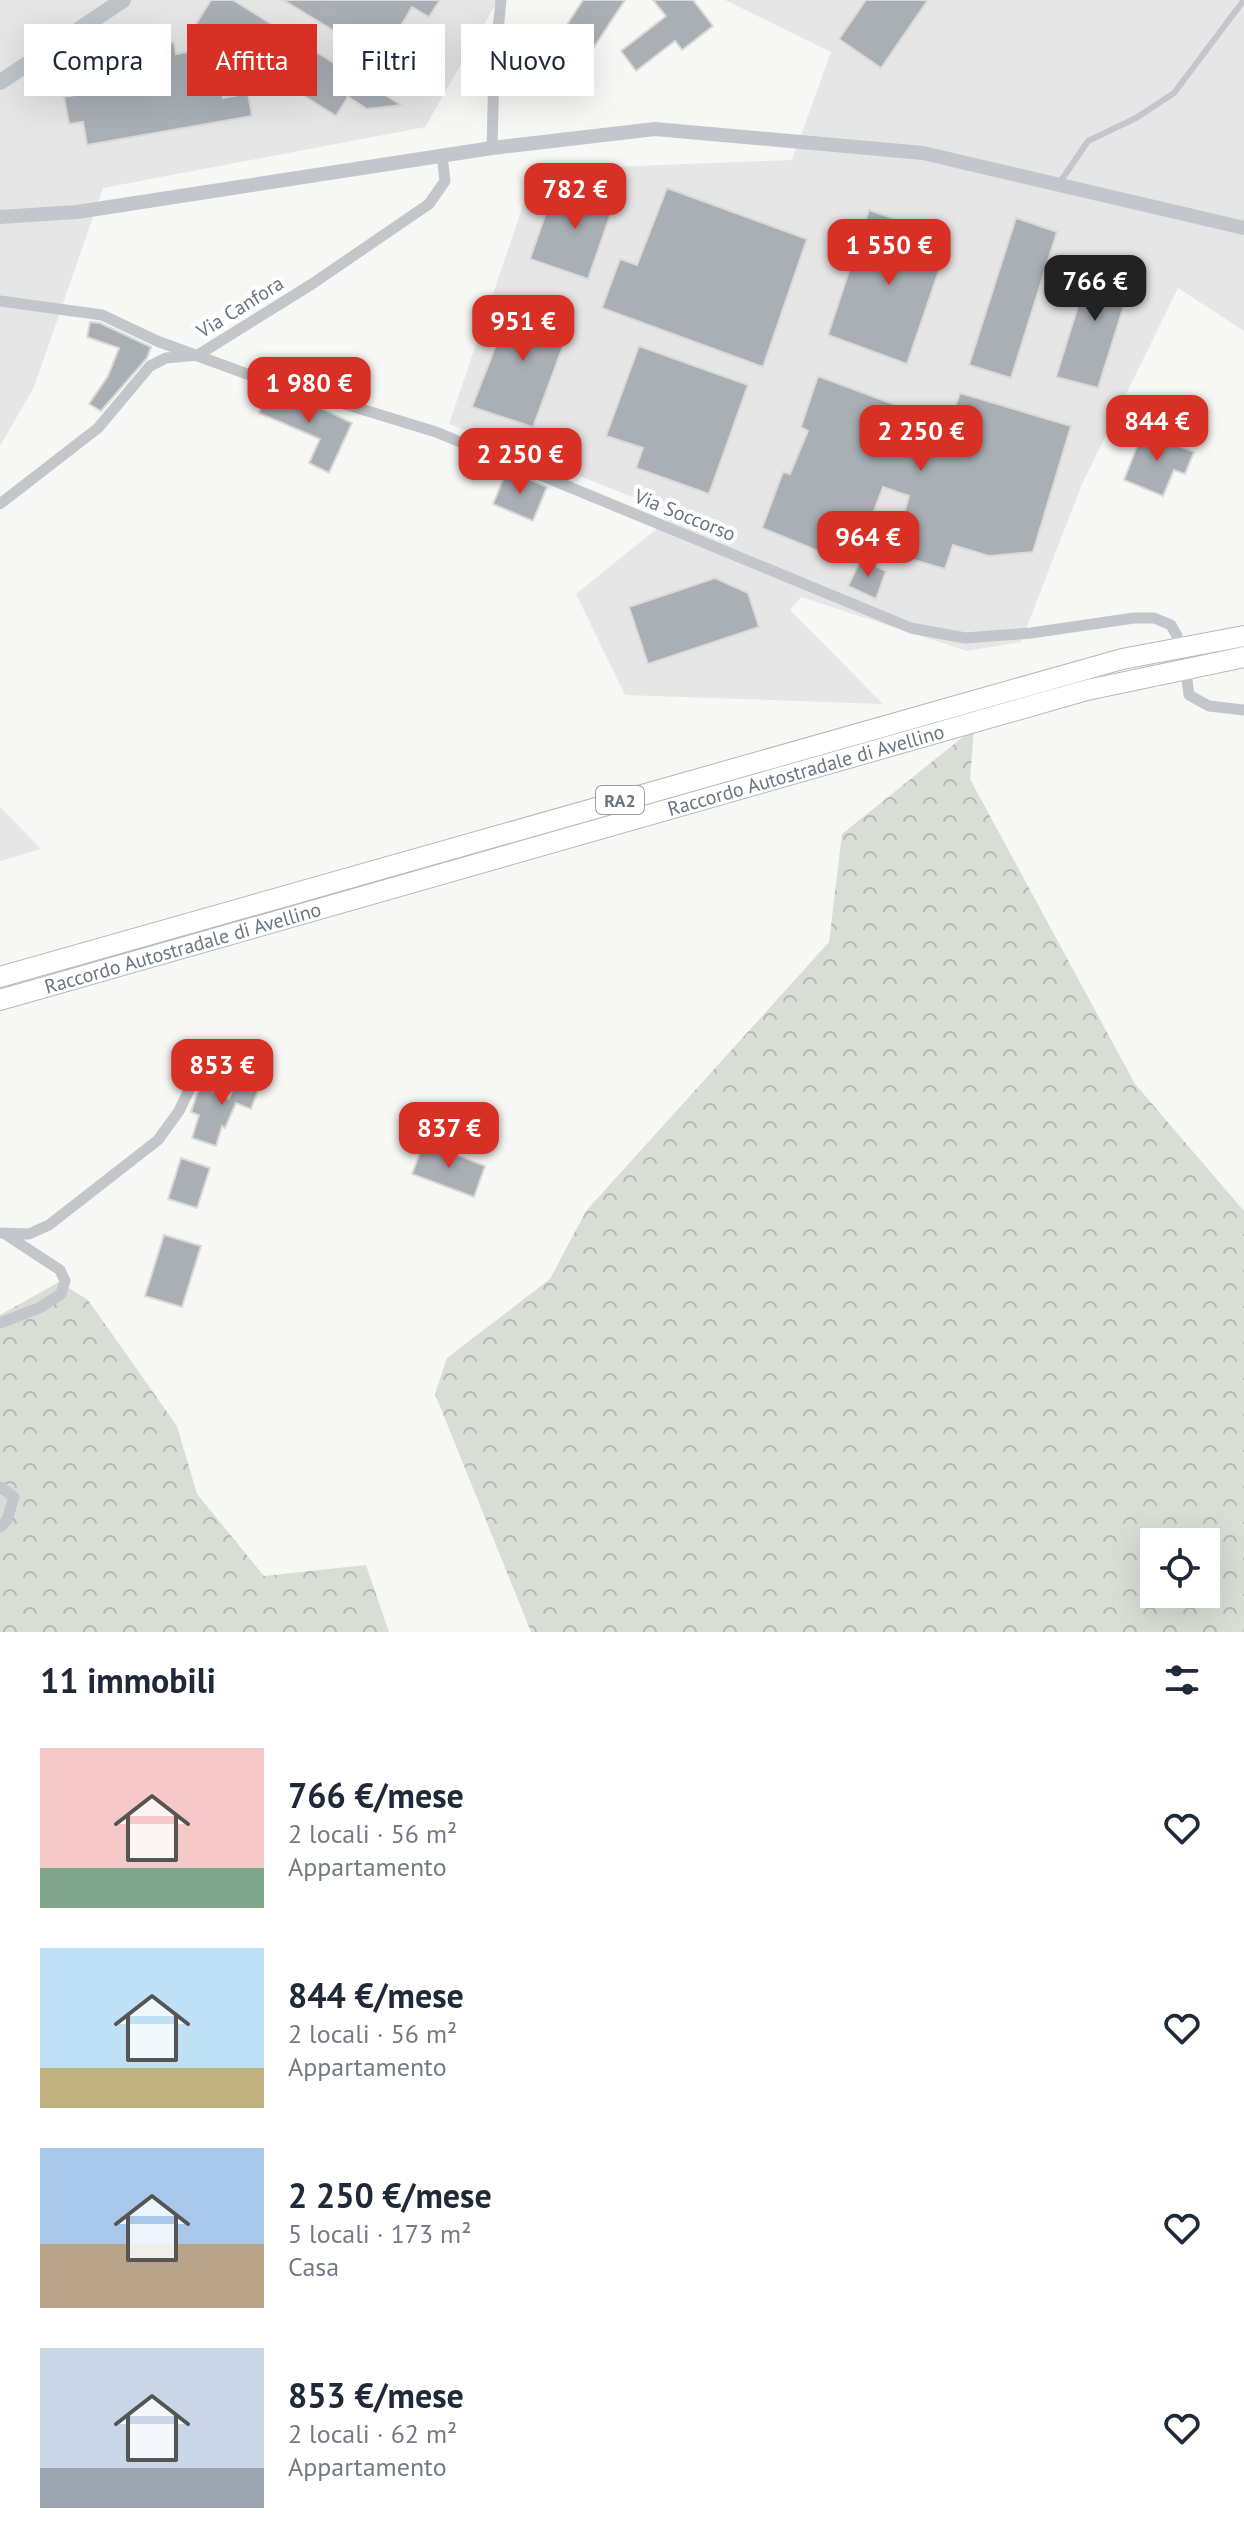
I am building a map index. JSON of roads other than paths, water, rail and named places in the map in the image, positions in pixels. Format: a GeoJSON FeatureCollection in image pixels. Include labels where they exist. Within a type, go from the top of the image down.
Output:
{"type":"FeatureCollection","features":[{"type":"Feature","properties":{"kind":"highway","name":"Raccordo Autostradale di Avellino"},"geometry":{"type":"LineString","coordinates":[[0,977],[1122,659],[1244,636]]}},
{"type":"Feature","properties":{"kind":"highway","name":"Raccordo Autostradale di Avellino"},"geometry":{"type":"LineString","coordinates":[[0,1000],[1087,690],[1244,657]]}},
{"type":"Feature","properties":{"kind":"street"},"geometry":{"type":"LineString","coordinates":[[492,148],[494,70],[501,0]]}},
{"type":"Feature","properties":{"kind":"street"},"geometry":{"type":"LineString","coordinates":[[0,217],[77,212],[492,148],[655,129],[923,153],[1244,228]]}},
{"type":"Feature","properties":{"kind":"street","name":"Via Canfora"},"geometry":{"type":"LineString","coordinates":[[0,504],[98,428],[150,366],[166,358],[198,355],[312,284],[429,204],[445,181],[442,156]]}},
{"type":"Feature","properties":{"kind":"street","name":"Via Soccorso"},"geometry":{"type":"LineString","coordinates":[[0,301],[102,315],[157,341],[247,374],[436,432],[911,628],[965,638],[1154,618],[1171,625],[1177,636]]}},
{"type":"Feature","properties":{"kind":"street"},"geometry":{"type":"LineString","coordinates":[[1187,680],[1189,695],[1209,706],[1244,710]]}},
{"type":"Feature","properties":{"kind":"street"},"geometry":{"type":"LineString","coordinates":[[1,1232],[29,1234],[49,1225],[158,1140],[179,1111],[192,1084]]}},
{"type":"Feature","properties":{"kind":"street"},"geometry":{"type":"LineString","coordinates":[[0,1323],[39,1308],[61,1294],[65,1281],[60,1270],[1,1232]]}},
{"type":"Feature","properties":{"kind":"street"},"geometry":{"type":"LineString","coordinates":[[0,1487],[14,1497],[7,1520],[0,1527]]}},
{"type":"Feature","properties":{"kind":"lane"},"geometry":{"type":"LineString","coordinates":[[1058,185],[1088,141],[1136,118],[1174,93],[1244,0]]}},
{"type":"Feature","properties":{"kind":"waterway"},"geometry":{"type":"LineString","coordinates":[[0,82],[123,0]]}}]}
